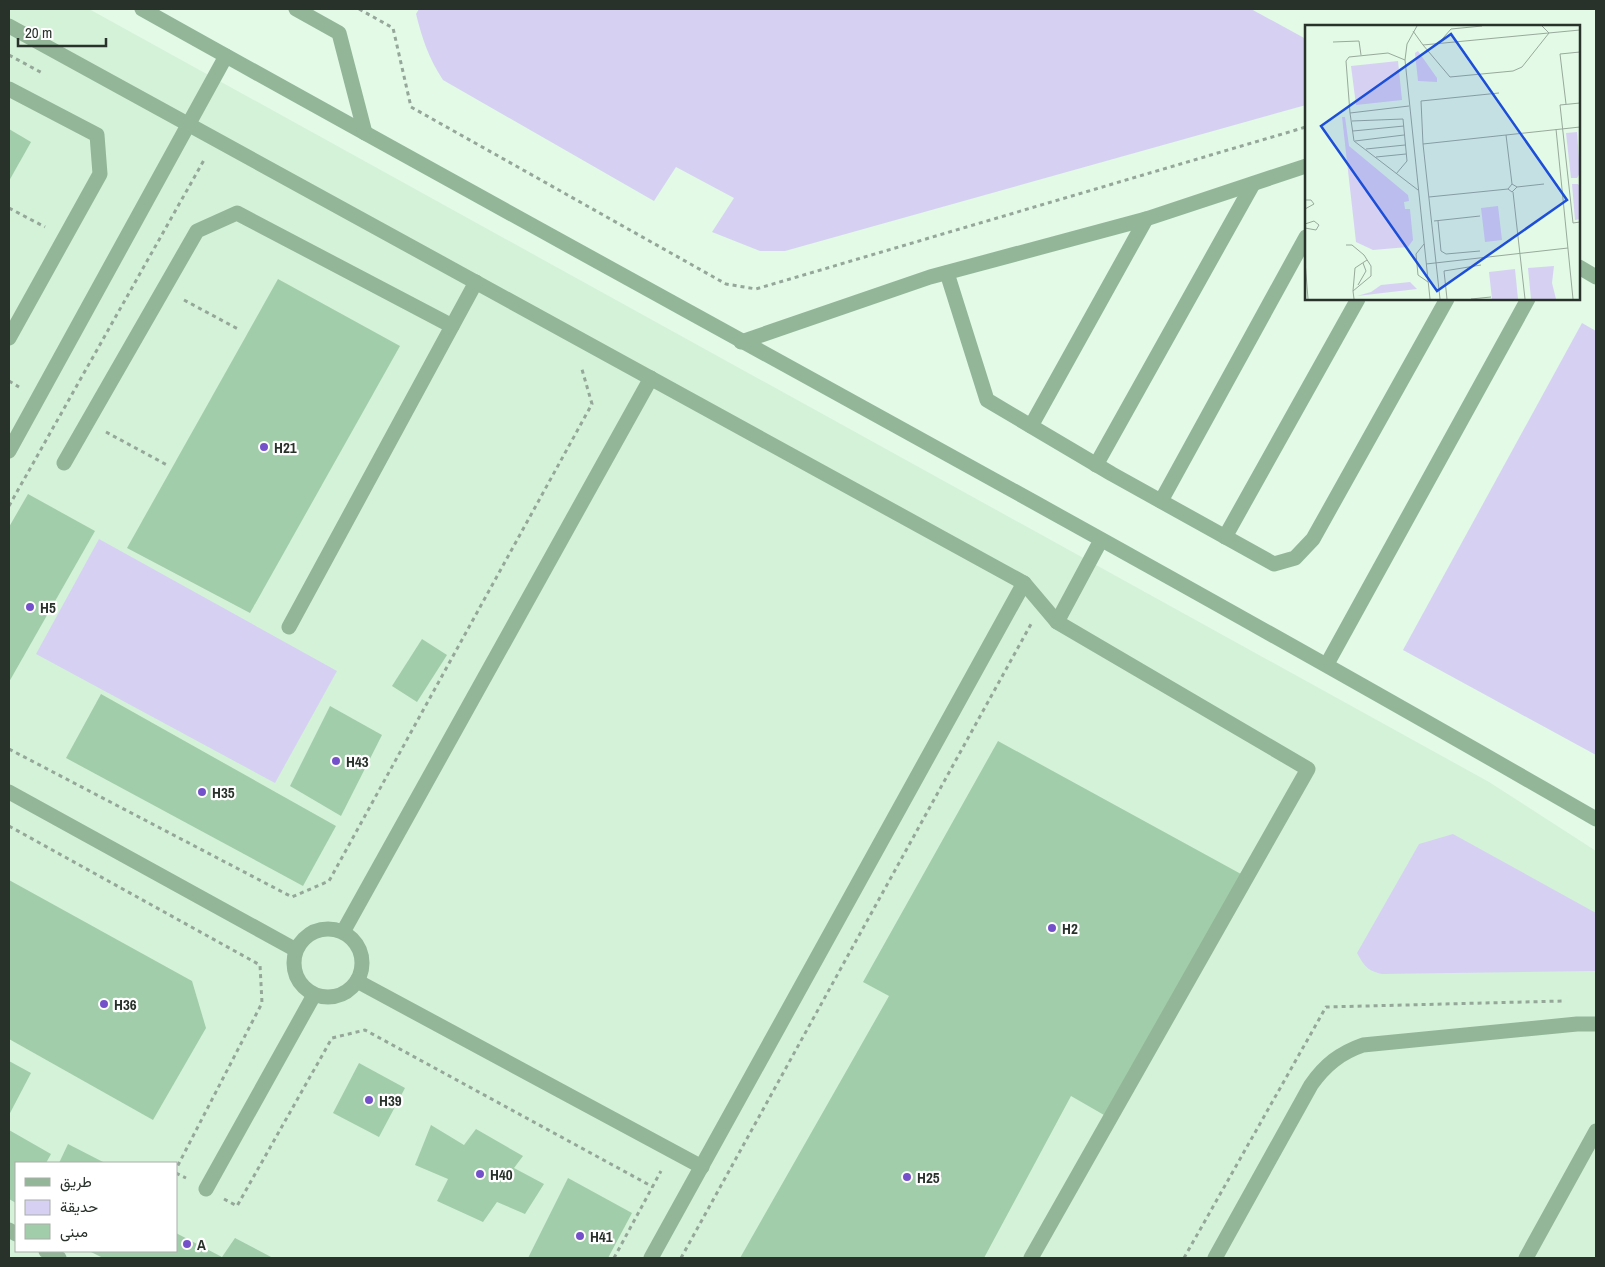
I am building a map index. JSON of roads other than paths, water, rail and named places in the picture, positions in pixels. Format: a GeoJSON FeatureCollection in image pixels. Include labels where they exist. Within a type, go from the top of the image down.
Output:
{"type":"FeatureCollection","features":[{"type":"Feature","properties":{"kind":"street"},"geometry":{"type":"LineString","coordinates":[[142,9],[741,342],[1327,664],[1596,819]]}},
{"type":"Feature","properties":{"kind":"street"},"geometry":{"type":"LineString","coordinates":[[296,9],[339,34],[364,133]]}},
{"type":"Feature","properties":{"kind":"street"},"geometry":{"type":"LineString","coordinates":[[9,26],[1024,583],[1057,622],[1308,769],[1031,1258]]}},
{"type":"Feature","properties":{"kind":"street"},"geometry":{"type":"LineString","coordinates":[[9,451],[226,56]]}},
{"type":"Feature","properties":{"kind":"street"},"geometry":{"type":"LineString","coordinates":[[9,89],[96,136],[100,174],[9,338]]}},
{"type":"Feature","properties":{"kind":"street"},"geometry":{"type":"LineString","coordinates":[[741,342],[930,277],[947,274],[1146,219],[1305,166]]}},
{"type":"Feature","properties":{"kind":"street"},"geometry":{"type":"LineString","coordinates":[[1096,465],[1253,184]]}},
{"type":"Feature","properties":{"kind":"street"},"geometry":{"type":"LineString","coordinates":[[64,463],[197,231],[237,213],[452,326]]}},
{"type":"Feature","properties":{"kind":"street"},"geometry":{"type":"LineString","coordinates":[[1031,426],[1146,219]]}},
{"type":"Feature","properties":{"kind":"street"},"geometry":{"type":"LineString","coordinates":[[1161,501],[1305,239]]}},
{"type":"Feature","properties":{"kind":"street"},"geometry":{"type":"LineString","coordinates":[[1580,268],[1596,277]]}},
{"type":"Feature","properties":{"kind":"street"},"geometry":{"type":"LineString","coordinates":[[947,274],[987,400],[1096,465],[1274,564],[1295,558],[1312,539],[1446,300]]}},
{"type":"Feature","properties":{"kind":"street"},"geometry":{"type":"LineString","coordinates":[[289,627],[476,282]]}},
{"type":"Feature","properties":{"kind":"street"},"geometry":{"type":"LineString","coordinates":[[1225,537],[1357,300]]}},
{"type":"Feature","properties":{"kind":"street"},"geometry":{"type":"LineString","coordinates":[[1327,664],[1527,300]]}},
{"type":"Feature","properties":{"kind":"street"},"geometry":{"type":"LineString","coordinates":[[343,932],[651,378]]}},
{"type":"Feature","properties":{"kind":"street"},"geometry":{"type":"LineString","coordinates":[[1057,622],[1101,540]]}},
{"type":"Feature","properties":{"kind":"street"},"geometry":{"type":"LineString","coordinates":[[651,1258],[1024,583]]}},
{"type":"Feature","properties":{"kind":"street"},"geometry":{"type":"LineString","coordinates":[[9,792],[296,950]]}},
{"type":"Feature","properties":{"kind":"street"},"geometry":{"type":"LineString","coordinates":[[321,929],[343,932],[352,939],[362,959],[361,971],[357,981],[338,996],[314,995],[303,987],[296,976],[293,963],[296,950],[302,940],[311,933],[321,929]]}},
{"type":"Feature","properties":{"kind":"street"},"geometry":{"type":"LineString","coordinates":[[357,981],[702,1167]]}},
{"type":"Feature","properties":{"kind":"street"},"geometry":{"type":"LineString","coordinates":[[206,1189],[314,995]]}},
{"type":"Feature","properties":{"kind":"street"},"geometry":{"type":"LineString","coordinates":[[1215,1258],[1311,1085],[1319,1074],[1339,1056],[1363,1045],[1577,1024],[1596,1024]]}},
{"type":"Feature","properties":{"kind":"street"},"geometry":{"type":"LineString","coordinates":[[1526,1258],[1596,1131]]}},
{"type":"Feature","properties":{"kind":"street"},"geometry":{"type":"LineString","coordinates":[[48,1252],[59,1258]]}},
{"type":"Feature","properties":{"kind":"place","name":"H21"},"geometry":{"type":"Point","coordinates":[264,447]}},
{"type":"Feature","properties":{"kind":"place","name":"H5"},"geometry":{"type":"Point","coordinates":[30,607]}},
{"type":"Feature","properties":{"kind":"place","name":"H43"},"geometry":{"type":"Point","coordinates":[336,761]}},
{"type":"Feature","properties":{"kind":"place","name":"H35"},"geometry":{"type":"Point","coordinates":[202,792]}},
{"type":"Feature","properties":{"kind":"place","name":"H2"},"geometry":{"type":"Point","coordinates":[1052,928]}},
{"type":"Feature","properties":{"kind":"place","name":"H36"},"geometry":{"type":"Point","coordinates":[104,1004]}},
{"type":"Feature","properties":{"kind":"place","name":"H39"},"geometry":{"type":"Point","coordinates":[369,1100]}},
{"type":"Feature","properties":{"kind":"place","name":"H40"},"geometry":{"type":"Point","coordinates":[480,1174]}},
{"type":"Feature","properties":{"kind":"place","name":"H25"},"geometry":{"type":"Point","coordinates":[907,1177]}},
{"type":"Feature","properties":{"kind":"place","name":"H41"},"geometry":{"type":"Point","coordinates":[580,1236]}},
{"type":"Feature","properties":{"kind":"place","name":"A"},"geometry":{"type":"Point","coordinates":[187,1244]}}]}
